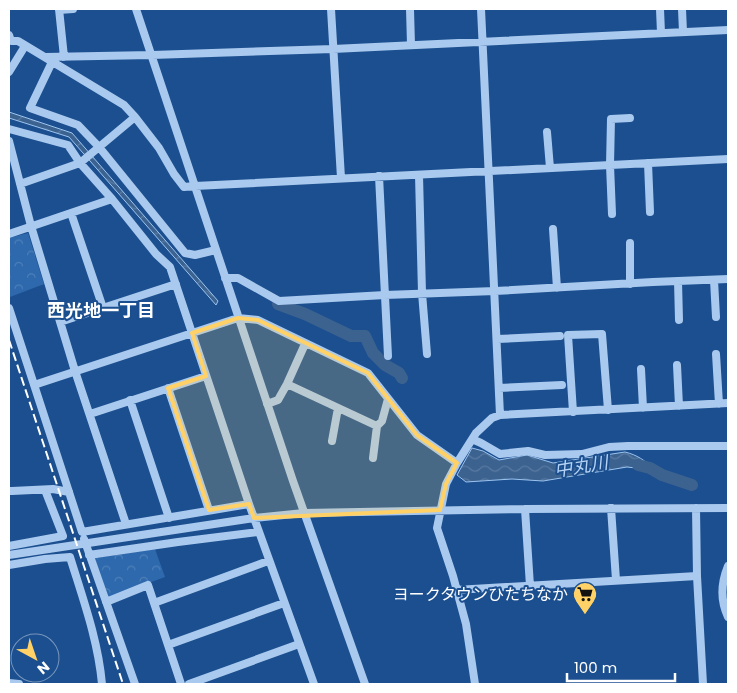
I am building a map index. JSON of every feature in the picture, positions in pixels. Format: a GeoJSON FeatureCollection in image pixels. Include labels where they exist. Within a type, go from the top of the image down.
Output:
{"type":"FeatureCollection","features":[{"type":"Feature","properties":{"kind":"street"},"geometry":{"type":"LineString","coordinates":[[64,57],[59,9],[74,9]]}},
{"type":"Feature","properties":{"kind":"street"},"geometry":{"type":"LineString","coordinates":[[136,9],[266,404],[365,684]]}},
{"type":"Feature","properties":{"kind":"street"},"geometry":{"type":"LineString","coordinates":[[331,9],[341,178]]}},
{"type":"Feature","properties":{"kind":"street"},"geometry":{"type":"LineString","coordinates":[[410,9],[411,45]]}},
{"type":"Feature","properties":{"kind":"street"},"geometry":{"type":"LineString","coordinates":[[481,9],[500,416]]}},
{"type":"Feature","properties":{"kind":"street"},"geometry":{"type":"LineString","coordinates":[[660,9],[661,34]]}},
{"type":"Feature","properties":{"kind":"street"},"geometry":{"type":"LineString","coordinates":[[682,9],[683,32]]}},
{"type":"Feature","properties":{"kind":"street"},"geometry":{"type":"LineString","coordinates":[[45,57],[333,49],[728,30]]}},
{"type":"Feature","properties":{"kind":"street"},"geometry":{"type":"LineString","coordinates":[[9,39],[18,41],[124,104],[159,148],[184,187],[728,159]]}},
{"type":"Feature","properties":{"kind":"street"},"geometry":{"type":"LineString","coordinates":[[9,71],[25,46]]}},
{"type":"Feature","properties":{"kind":"street"},"geometry":{"type":"LineString","coordinates":[[52,62],[30,108],[78,125],[99,147],[186,253],[195,255],[216,250]]}},
{"type":"Feature","properties":{"kind":"street"},"geometry":{"type":"LineString","coordinates":[[20,184],[80,163],[135,117]]}},
{"type":"Feature","properties":{"kind":"street"},"geometry":{"type":"LineString","coordinates":[[612,214],[610,119],[630,118]]}},
{"type":"Feature","properties":{"kind":"street"},"geometry":{"type":"LineString","coordinates":[[9,129],[68,145],[80,163],[156,254],[170,267],[249,504],[250,518],[258,532],[314,684]]}},
{"type":"Feature","properties":{"kind":"street"},"geometry":{"type":"LineString","coordinates":[[547,132],[550,168]]}},
{"type":"Feature","properties":{"kind":"street"},"geometry":{"type":"LineString","coordinates":[[9,141],[31,226],[60,322],[126,524]]}},
{"type":"Feature","properties":{"kind":"street"},"geometry":{"type":"LineString","coordinates":[[648,163],[650,212]]}},
{"type":"Feature","properties":{"kind":"street"},"geometry":{"type":"LineString","coordinates":[[419,174],[422,293],[426,354]]}},
{"type":"Feature","properties":{"kind":"street"},"geometry":{"type":"LineString","coordinates":[[379,176],[388,356]]}},
{"type":"Feature","properties":{"kind":"street"},"geometry":{"type":"LineString","coordinates":[[9,234],[112,199]]}},
{"type":"Feature","properties":{"kind":"street"},"geometry":{"type":"LineString","coordinates":[[71,213],[103,308]]}},
{"type":"Feature","properties":{"kind":"street"},"geometry":{"type":"LineString","coordinates":[[553,229],[557,288]]}},
{"type":"Feature","properties":{"kind":"street"},"geometry":{"type":"LineString","coordinates":[[630,243],[630,284]]}},
{"type":"Feature","properties":{"kind":"street"},"geometry":{"type":"LineString","coordinates":[[225,278],[238,278],[279,301],[728,280]]}},
{"type":"Feature","properties":{"kind":"street"},"geometry":{"type":"LineString","coordinates":[[714,280],[716,317]]}},
{"type":"Feature","properties":{"kind":"street"},"geometry":{"type":"LineString","coordinates":[[678,281],[679,320]]}},
{"type":"Feature","properties":{"kind":"street"},"geometry":{"type":"LineString","coordinates":[[60,322],[176,284]]}},
{"type":"Feature","properties":{"kind":"street"},"geometry":{"type":"LineString","coordinates":[[9,308],[89,555],[135,684]]}},
{"type":"Feature","properties":{"kind":"street"},"geometry":{"type":"LineString","coordinates":[[34,385],[238,318],[258,320],[368,373],[417,435],[457,463]]}},
{"type":"Feature","properties":{"kind":"street"},"geometry":{"type":"LineString","coordinates":[[573,412],[568,335],[602,334],[608,410]]}},
{"type":"Feature","properties":{"kind":"street"},"geometry":{"type":"LineString","coordinates":[[497,340],[560,336]]}},
{"type":"Feature","properties":{"kind":"street"},"geometry":{"type":"LineString","coordinates":[[266,404],[278,400],[305,344]]}},
{"type":"Feature","properties":{"kind":"street"},"geometry":{"type":"LineString","coordinates":[[716,354],[719,404]]}},
{"type":"Feature","properties":{"kind":"street"},"geometry":{"type":"LineString","coordinates":[[678,365],[679,406]]}},
{"type":"Feature","properties":{"kind":"street"},"geometry":{"type":"LineString","coordinates":[[641,369],[643,408]]}},
{"type":"Feature","properties":{"kind":"street"},"geometry":{"type":"LineString","coordinates":[[90,414],[206,376]]}},
{"type":"Feature","properties":{"kind":"street"},"geometry":{"type":"LineString","coordinates":[[287,384],[377,426]]}},
{"type":"Feature","properties":{"kind":"street"},"geometry":{"type":"LineString","coordinates":[[499,388],[562,385]]}},
{"type":"Feature","properties":{"kind":"street"},"geometry":{"type":"LineString","coordinates":[[168,388],[209,510]]}},
{"type":"Feature","properties":{"kind":"street"},"geometry":{"type":"LineString","coordinates":[[373,458],[377,426],[382,421],[388,399]]}},
{"type":"Feature","properties":{"kind":"street"},"geometry":{"type":"LineString","coordinates":[[130,400],[168,518]]}},
{"type":"Feature","properties":{"kind":"street"},"geometry":{"type":"LineString","coordinates":[[475,684],[466,624],[454,576],[437,528],[446,484],[476,433],[492,418],[500,416],[728,404]]}},
{"type":"Feature","properties":{"kind":"street"},"geometry":{"type":"LineString","coordinates":[[332,441],[338,408]]}},
{"type":"Feature","properties":{"kind":"street"},"geometry":{"type":"LineString","coordinates":[[472,439],[481,442],[500,454],[528,452],[545,455],[582,454],[628,446],[728,446]]}},
{"type":"Feature","properties":{"kind":"street"},"geometry":{"type":"LineString","coordinates":[[9,491],[53,489],[69,492]]}},
{"type":"Feature","properties":{"kind":"street"},"geometry":{"type":"LineString","coordinates":[[45,490],[63,536],[89,616],[100,662],[102,684]]}},
{"type":"Feature","properties":{"kind":"street"},"geometry":{"type":"LineString","coordinates":[[82,532],[249,504]]}},
{"type":"Feature","properties":{"kind":"street"},"geometry":{"type":"LineString","coordinates":[[611,508],[616,580]]}},
{"type":"Feature","properties":{"kind":"street"},"geometry":{"type":"LineString","coordinates":[[696,508],[697,576],[703,684]]}},
{"type":"Feature","properties":{"kind":"street"},"geometry":{"type":"LineString","coordinates":[[9,555],[250,518],[304,513],[728,508]]}},
{"type":"Feature","properties":{"kind":"street"},"geometry":{"type":"LineString","coordinates":[[525,509],[530,586]]}},
{"type":"Feature","properties":{"kind":"street"},"geometry":{"type":"LineString","coordinates":[[89,555],[258,532]]}},
{"type":"Feature","properties":{"kind":"street"},"geometry":{"type":"LineString","coordinates":[[9,546],[63,536]]}},
{"type":"Feature","properties":{"kind":"street"},"geometry":{"type":"LineString","coordinates":[[9,565],[70,557]]}},
{"type":"Feature","properties":{"kind":"street"},"geometry":{"type":"LineString","coordinates":[[154,603],[268,560]]}},
{"type":"Feature","properties":{"kind":"street"},"geometry":{"type":"LineString","coordinates":[[728,566],[724,576],[722,596],[728,617]]}},
{"type":"Feature","properties":{"kind":"street"},"geometry":{"type":"LineString","coordinates":[[456,590],[697,576]]}},
{"type":"Feature","properties":{"kind":"street"},"geometry":{"type":"LineString","coordinates":[[106,602],[148,585],[181,684]]}},
{"type":"Feature","properties":{"kind":"street"},"geometry":{"type":"LineString","coordinates":[[168,645],[284,603]]}},
{"type":"Feature","properties":{"kind":"street"},"geometry":{"type":"LineString","coordinates":[[189,684],[299,644]]}},
{"type":"Feature","properties":{"kind":"street"},"geometry":{"type":"LineString","coordinates":[[9,683],[19,684]]}},
{"type":"Feature","properties":{"kind":"highlighted area"},"geometry":{"type":"Polygon","coordinates":[[[238,318],[258,320],[368,373],[417,435],[457,463],[446,484],[440,510],[254,518],[249,504],[209,510],[168,388],[206,376],[192,333],[238,318]]]}},
{"type":"Feature","properties":{"kind":"green space"},"geometry":{"type":"Polygon","coordinates":[[[28,233],[44,284],[10,297],[9,238],[28,233]]]}},
{"type":"Feature","properties":{"kind":"green space"},"geometry":{"type":"Polygon","coordinates":[[[155,549],[165,577],[105,599],[95,558],[155,549]]]}},
{"type":"Feature","properties":{"kind":"water"},"geometry":{"type":"Polygon","coordinates":[[[9,112],[72,133],[218,301],[216,305],[69,137],[9,118],[9,112]]]}},
{"type":"Feature","properties":{"kind":"water"},"geometry":{"type":"Polygon","coordinates":[[[472,448],[483,451],[499,460],[527,455],[553,463],[625,452],[641,458],[654,470],[627,467],[543,481],[512,479],[466,482],[457,475],[472,448]]]}},
{"type":"Feature","properties":{"kind":"waterway","name":"中丸川"},"geometry":{"type":"LineString","coordinates":[[278,304],[305,314],[351,336],[365,336],[373,353],[385,365],[399,373],[402,378]]}},
{"type":"Feature","properties":{"kind":"waterway","name":"中丸川"},"geometry":{"type":"LineString","coordinates":[[638,465],[692,485]]}},
{"type":"Feature","properties":{"kind":"railway"},"geometry":{"type":"LineString","coordinates":[[9,340],[123,684]]}},
{"type":"Feature","properties":{"kind":"place","name":"ヨークタウンひたちなか"},"geometry":{"type":"Point","coordinates":[585,615]}},
{"type":"Feature","properties":{"kind":"district","name":"西光地一丁目"},"geometry":{"type":"Point","coordinates":[101,310]}}]}
